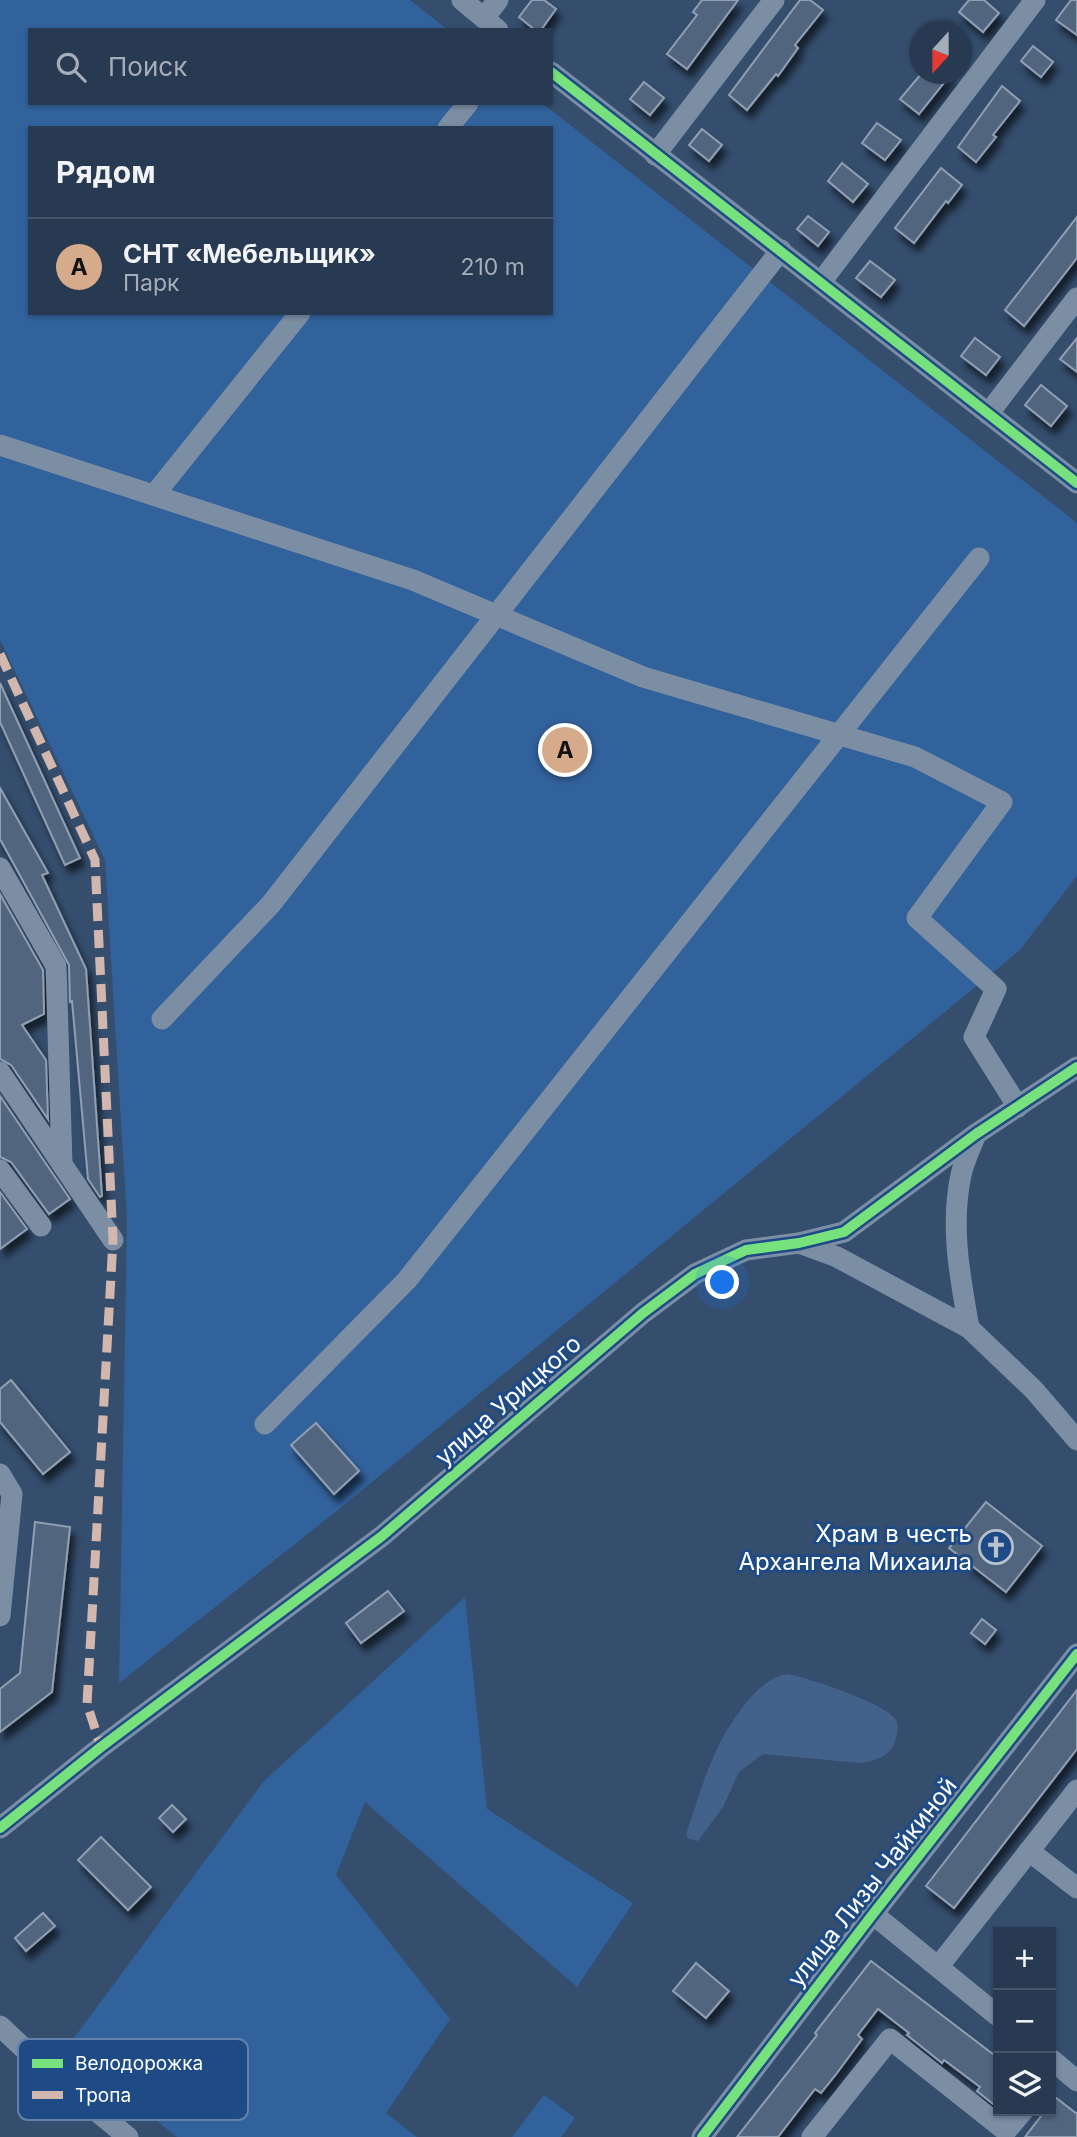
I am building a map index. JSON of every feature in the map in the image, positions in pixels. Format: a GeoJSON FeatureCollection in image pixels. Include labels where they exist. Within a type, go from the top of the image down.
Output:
{"type":"FeatureCollection","features":[{"type":"Feature","properties":{"kind":"street"},"geometry":{"type":"LineString","coordinates":[[463,0],[491,24],[498,0]]}},
{"type":"Feature","properties":{"kind":"street"},"geometry":{"type":"LineString","coordinates":[[655,155],[774,0]]}},
{"type":"Feature","properties":{"kind":"street"},"geometry":{"type":"LineString","coordinates":[[821,282],[1035,0]]}},
{"type":"Feature","properties":{"kind":"street"},"geometry":{"type":"LineString","coordinates":[[553,74],[1077,483]]}},
{"type":"Feature","properties":{"kind":"street"},"geometry":{"type":"LineString","coordinates":[[450,126],[466,105]]}},
{"type":"Feature","properties":{"kind":"street"},"geometry":{"type":"LineString","coordinates":[[162,1019],[271,904],[781,250]]}},
{"type":"Feature","properties":{"kind":"street"},"geometry":{"type":"LineString","coordinates":[[988,414],[1077,298]]}},
{"type":"Feature","properties":{"kind":"street"},"geometry":{"type":"LineString","coordinates":[[154,495],[298,315]]}},
{"type":"Feature","properties":{"kind":"street"},"geometry":{"type":"LineString","coordinates":[[0,445],[413,580],[643,677],[915,757],[1002,802],[917,918],[996,989],[974,1037],[1018,1107]]}},
{"type":"Feature","properties":{"kind":"street"},"geometry":{"type":"LineString","coordinates":[[265,1424],[407,1280],[979,558]]}},
{"type":"Feature","properties":{"kind":"street"},"geometry":{"type":"LineString","coordinates":[[0,868],[56,966],[62,1164]]}},
{"type":"Feature","properties":{"kind":"street","name":"улица Урицкого"},"geometry":{"type":"LineString","coordinates":[[0,1828],[101,1747],[382,1536],[643,1313],[695,1274],[746,1251],[799,1243],[844,1231],[976,1134],[1077,1067]]}},
{"type":"Feature","properties":{"kind":"street"},"geometry":{"type":"LineString","coordinates":[[0,1072],[113,1240]]}},
{"type":"Feature","properties":{"kind":"street"},"geometry":{"type":"LineString","coordinates":[[969,1328],[957,1260],[957,1215],[961,1174],[976,1134]]}},
{"type":"Feature","properties":{"kind":"street"},"geometry":{"type":"LineString","coordinates":[[0,1170],[41,1226]]}},
{"type":"Feature","properties":{"kind":"street"},"geometry":{"type":"LineString","coordinates":[[799,1243],[837,1257],[969,1328],[1034,1390],[1077,1440]]}},
{"type":"Feature","properties":{"kind":"street"},"geometry":{"type":"LineString","coordinates":[[0,1474],[12,1494],[0,1616]]}},
{"type":"Feature","properties":{"kind":"street","name":"улица Лизы Чайкиной"},"geometry":{"type":"LineString","coordinates":[[702,2137],[1077,1654]]}},
{"type":"Feature","properties":{"kind":"street"},"geometry":{"type":"LineString","coordinates":[[938,1967],[1077,1790]]}},
{"type":"Feature","properties":{"kind":"street"},"geometry":{"type":"LineString","coordinates":[[1030,1850],[1077,1888]]}},
{"type":"Feature","properties":{"kind":"street"},"geometry":{"type":"LineString","coordinates":[[873,1914],[993,2012]]}},
{"type":"Feature","properties":{"kind":"street"},"geometry":{"type":"LineString","coordinates":[[0,2026],[18,2043]]}},
{"type":"Feature","properties":{"kind":"street"},"geometry":{"type":"LineString","coordinates":[[812,2137],[890,2039],[1010,2134],[1020,2116]]}},
{"type":"Feature","properties":{"kind":"street"},"geometry":{"type":"LineString","coordinates":[[1056,2069],[1077,2081]]}},
{"type":"Feature","properties":{"kind":"street"},"geometry":{"type":"LineString","coordinates":[[107,2120],[128,2137]]}},
{"type":"Feature","properties":{"kind":"shaded area"},"geometry":{"type":"Polygon","coordinates":[[[0,0],[410,0],[445,28],[28,28],[28,105],[545,105],[1077,523],[1077,876],[1019,951],[338,1510],[119,1683],[127,1220],[105,860],[0,640],[0,0]]]}},
{"type":"Feature","properties":{"kind":"shaded area"},"geometry":{"type":"Polygon","coordinates":[[[465,1597],[487,1809],[633,1903],[577,1987],[365,1802],[336,1875],[450,2019],[386,2113],[417,2137],[177,2137],[156,2120],[248,2120],[248,2039],[73,2039],[264,1781],[465,1597]]]}},
{"type":"Feature","properties":{"kind":"shaded area"},"geometry":{"type":"Polygon","coordinates":[[[788,1674],[846,1692],[890,1714],[897,1725],[893,1746],[882,1757],[861,1763],[763,1754],[739,1772],[723,1807],[698,1841],[687,1838],[687,1831],[710,1765],[724,1735],[750,1699],[764,1685],[788,1674]]]}},
{"type":"Feature","properties":{"kind":"shaded area"},"geometry":{"type":"Polygon","coordinates":[[[544,2095],[575,2118],[561,2137],[512,2137],[544,2095]]]}},
{"type":"Feature","properties":{"kind":"building"},"geometry":{"type":"Polygon","coordinates":[[[532,0],[544,0],[556,9],[542,28],[533,28],[519,17],[532,0]]]}},
{"type":"Feature","properties":{"kind":"building"},"geometry":{"type":"Polygon","coordinates":[[[702,0],[738,0],[687,69],[667,54],[697,15],[693,12],[702,0]]]}},
{"type":"Feature","properties":{"kind":"building"},"geometry":{"type":"Polygon","coordinates":[[[800,0],[810,0],[823,10],[795,45],[798,48],[778,76],[776,74],[747,110],[729,95],[800,0]]]}},
{"type":"Feature","properties":{"kind":"building"},"geometry":{"type":"Polygon","coordinates":[[[969,0],[984,0],[999,13],[983,32],[959,12],[969,0]]]}},
{"type":"Feature","properties":{"kind":"building"},"geometry":{"type":"Polygon","coordinates":[[[1071,0],[1077,0],[1077,35],[1056,20],[1071,0]]]}},
{"type":"Feature","properties":{"kind":"building"},"geometry":{"type":"Polygon","coordinates":[[[1033,46],[1053,62],[1041,77],[1021,61],[1033,46]]]}},
{"type":"Feature","properties":{"kind":"building"},"geometry":{"type":"Polygon","coordinates":[[[644,82],[664,98],[650,115],[630,99],[644,82]]]}},
{"type":"Feature","properties":{"kind":"building"},"geometry":{"type":"Polygon","coordinates":[[[913,84],[943,84],[919,114],[900,99],[913,84]]]}},
{"type":"Feature","properties":{"kind":"building"},"geometry":{"type":"Polygon","coordinates":[[[1002,86],[1020,101],[976,162],[958,147],[1002,86]]]}},
{"type":"Feature","properties":{"kind":"building"},"geometry":{"type":"Polygon","coordinates":[[[877,123],[901,140],[885,160],[862,143],[877,123]]]}},
{"type":"Feature","properties":{"kind":"building"},"geometry":{"type":"Polygon","coordinates":[[[702,129],[722,145],[709,161],[689,145],[702,129]]]}},
{"type":"Feature","properties":{"kind":"building"},"geometry":{"type":"Polygon","coordinates":[[[842,163],[868,184],[853,202],[828,181],[842,163]]]}},
{"type":"Feature","properties":{"kind":"building"},"geometry":{"type":"Polygon","coordinates":[[[941,168],[962,185],[948,203],[946,201],[914,243],[895,228],[941,168]]]}},
{"type":"Feature","properties":{"kind":"building"},"geometry":{"type":"Polygon","coordinates":[[[808,216],[829,232],[818,246],[797,229],[808,216]]]}},
{"type":"Feature","properties":{"kind":"building"},"geometry":{"type":"Polygon","coordinates":[[[1077,217],[1077,258],[1024,326],[1005,310],[1077,217]]]}},
{"type":"Feature","properties":{"kind":"building"},"geometry":{"type":"Polygon","coordinates":[[[870,261],[895,280],[881,297],[856,278],[870,261]]]}},
{"type":"Feature","properties":{"kind":"building"},"geometry":{"type":"Polygon","coordinates":[[[975,338],[1000,357],[986,375],[961,356],[975,338]]]}},
{"type":"Feature","properties":{"kind":"building"},"geometry":{"type":"Polygon","coordinates":[[[1077,338],[1077,372],[1060,359],[1077,338]]]}},
{"type":"Feature","properties":{"kind":"building"},"geometry":{"type":"Polygon","coordinates":[[[1041,385],[1067,406],[1051,426],[1025,405],[1041,385]]]}},
{"type":"Feature","properties":{"kind":"building"},"geometry":{"type":"Polygon","coordinates":[[[0,683],[80,858],[65,865],[0,722],[0,683]]]}},
{"type":"Feature","properties":{"kind":"building"},"geometry":{"type":"Polygon","coordinates":[[[0,788],[48,873],[42,875],[86,969],[100,1197],[88,1179],[72,1001],[70,1002],[69,965],[0,839],[0,788]]]}},
{"type":"Feature","properties":{"kind":"building"},"geometry":{"type":"Polygon","coordinates":[[[0,894],[43,970],[44,1014],[22,1025],[46,1060],[48,1119],[11,1065],[0,1059],[0,894]]]}},
{"type":"Feature","properties":{"kind":"building"},"geometry":{"type":"Polygon","coordinates":[[[0,1096],[70,1199],[49,1214],[11,1162],[0,1157],[0,1096]]]}},
{"type":"Feature","properties":{"kind":"building"},"geometry":{"type":"Polygon","coordinates":[[[0,1192],[27,1229],[0,1249],[0,1192]]]}},
{"type":"Feature","properties":{"kind":"building"},"geometry":{"type":"Polygon","coordinates":[[[11,1380],[70,1452],[43,1474],[0,1422],[0,1389],[11,1380]]]}},
{"type":"Feature","properties":{"kind":"building"},"geometry":{"type":"Polygon","coordinates":[[[316,1423],[359,1471],[334,1494],[291,1445],[316,1423]]]}},
{"type":"Feature","properties":{"kind":"building","name":"Храм в честь Архангела Михаила"},"geometry":{"type":"Polygon","coordinates":[[[986,1502],[1042,1546],[1006,1592],[949,1548],[986,1502]]]}},
{"type":"Feature","properties":{"kind":"building"},"geometry":{"type":"Polygon","coordinates":[[[35,1522],[70,1527],[52,1692],[0,1732],[0,1689],[20,1673],[35,1522]]]}},
{"type":"Feature","properties":{"kind":"building"},"geometry":{"type":"Polygon","coordinates":[[[388,1591],[404,1611],[361,1643],[346,1623],[388,1591]]]}},
{"type":"Feature","properties":{"kind":"building"},"geometry":{"type":"Polygon","coordinates":[[[982,1619],[996,1630],[985,1644],[971,1633],[982,1619]]]}},
{"type":"Feature","properties":{"kind":"building"},"geometry":{"type":"Polygon","coordinates":[[[1077,1690],[1077,1749],[954,1908],[926,1886],[1077,1690]]]}},
{"type":"Feature","properties":{"kind":"building"},"geometry":{"type":"Polygon","coordinates":[[[172,1805],[186,1819],[173,1832],[159,1818],[172,1805]]]}},
{"type":"Feature","properties":{"kind":"building"},"geometry":{"type":"Polygon","coordinates":[[[101,1837],[151,1887],[128,1910],[78,1860],[101,1837]]]}},
{"type":"Feature","properties":{"kind":"building"},"geometry":{"type":"Polygon","coordinates":[[[43,1913],[55,1926],[26,1951],[15,1938],[43,1913]]]}},
{"type":"Feature","properties":{"kind":"building"},"geometry":{"type":"Polygon","coordinates":[[[871,1961],[993,2054],[993,2104],[977,2091],[980,2087],[944,2060],[942,2063],[878,2009],[858,2035],[862,2039],[837,2073],[821,2093],[815,2089],[778,2137],[737,2137],[817,2035],[815,2033],[871,1961]]]}},
{"type":"Feature","properties":{"kind":"building"},"geometry":{"type":"Polygon","coordinates":[[[696,1963],[729,1991],[706,2018],[673,1991],[696,1963]]]}},
{"type":"Feature","properties":{"kind":"building"},"geometry":{"type":"Polygon","coordinates":[[[1056,2098],[1077,2114],[1077,2137],[1025,2137],[1041,2116],[1056,2116],[1056,2098]]]}},
{"type":"Feature","properties":{"kind":"marked path"},"geometry":{"type":"LineString","coordinates":[[0,654],[95,860],[113,1240],[87,1704],[101,1747]]}},
{"type":"Feature","properties":{"kind":"cycle path"},"geometry":{"type":"LineString","coordinates":[[553,74],[1077,483]]}},
{"type":"Feature","properties":{"kind":"cycle path"},"geometry":{"type":"LineString","coordinates":[[0,1828],[101,1747],[382,1536],[643,1313],[695,1274],[746,1250],[799,1243],[844,1232],[976,1134],[1077,1067]]}},
{"type":"Feature","properties":{"kind":"cycle path"},"geometry":{"type":"LineString","coordinates":[[702,2137],[1077,1654]]}},
{"type":"Feature","properties":{"kind":"place","name":"СНТ «Мебельщик»"},"geometry":{"type":"Point","coordinates":[565,750]}},
{"type":"Feature","properties":{"kind":"place","name":"Храм в честь Архангела Михаила"},"geometry":{"type":"Point","coordinates":[996,1547]}}]}
